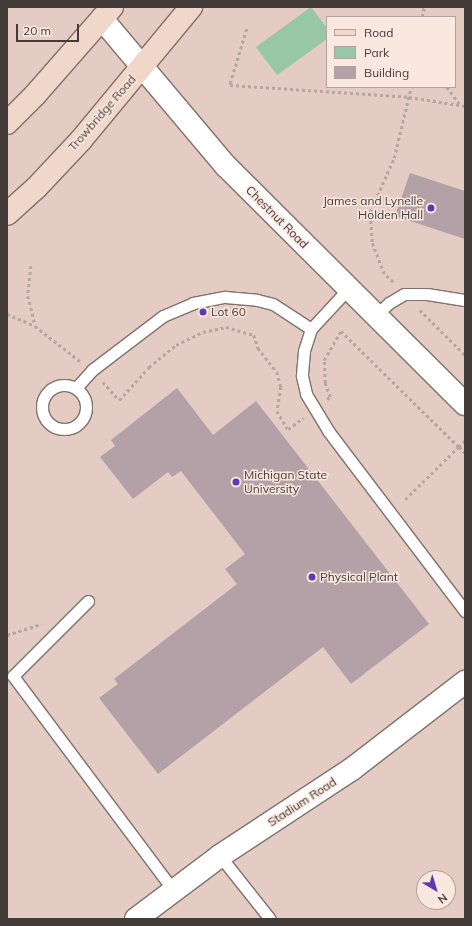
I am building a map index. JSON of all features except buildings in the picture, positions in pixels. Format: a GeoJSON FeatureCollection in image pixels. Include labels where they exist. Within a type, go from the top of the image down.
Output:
{"type":"FeatureCollection","features":[{"type":"Feature","properties":{"kind":"street","name":"Trowbridge Road"},"geometry":{"type":"LineString","coordinates":[[7,214],[76,145],[191,7]]}},
{"type":"Feature","properties":{"kind":"street","name":"Chestnut Road"},"geometry":{"type":"LineString","coordinates":[[107,13],[142,67],[226,166],[465,404]]}},
{"type":"Feature","properties":{"kind":"street"},"geometry":{"type":"LineString","coordinates":[[7,122],[35,95],[107,13]]}},
{"type":"Feature","properties":{"kind":"street","name":"Stadium Road"},"geometry":{"type":"LineString","coordinates":[[144,916],[173,890],[220,856],[352,769],[465,682]]}},
{"type":"Feature","properties":{"kind":"lane"},"geometry":{"type":"LineString","coordinates":[[348,289],[311,329],[304,351],[302,376],[306,394],[314,410],[388,511],[465,611]]}},
{"type":"Feature","properties":{"kind":"lane"},"geometry":{"type":"LineString","coordinates":[[376,316],[389,303],[404,294],[427,294],[465,300]]}},
{"type":"Feature","properties":{"kind":"lane"},"geometry":{"type":"LineString","coordinates":[[76,388],[92,370],[162,316],[188,305],[209,299],[242,297],[273,304],[311,329]]}},
{"type":"Feature","properties":{"kind":"lane"},"geometry":{"type":"LineString","coordinates":[[62,384],[76,388],[85,400],[85,414],[81,420],[69,428],[62,429],[48,423],[42,410],[44,396],[49,390],[62,384]]}},
{"type":"Feature","properties":{"kind":"lane"},"geometry":{"type":"LineString","coordinates":[[88,601],[10,678],[173,890]]}},
{"type":"Feature","properties":{"kind":"lane"},"geometry":{"type":"LineString","coordinates":[[220,856],[270,919]]}},
{"type":"Feature","properties":{"kind":"path"},"geometry":{"type":"LineString","coordinates":[[247,29],[230,85],[409,98],[465,106]]}},
{"type":"Feature","properties":{"kind":"path"},"geometry":{"type":"LineString","coordinates":[[411,88],[394,158],[370,212],[372,242],[384,274],[465,355]]}},
{"type":"Feature","properties":{"kind":"path"},"geometry":{"type":"LineString","coordinates":[[448,88],[461,105]]}},
{"type":"Feature","properties":{"kind":"path"},"geometry":{"type":"LineString","coordinates":[[31,266],[28,296],[35,326]]}},
{"type":"Feature","properties":{"kind":"path"},"geometry":{"type":"LineString","coordinates":[[7,314],[35,326],[92,370],[119,400],[149,367],[176,345],[203,332],[226,327],[254,335],[258,348],[277,372],[282,387],[276,411],[288,429],[330,397],[325,383],[324,360],[341,330],[465,453]]}},
{"type":"Feature","properties":{"kind":"path"},"geometry":{"type":"LineString","coordinates":[[388,511],[409,498],[465,441]]}},
{"type":"Feature","properties":{"kind":"shaded area","name":"Michigan State University"},"geometry":{"type":"Polygon","coordinates":[[[7,7],[465,7],[465,919],[7,919],[7,7]]]}},
{"type":"Feature","properties":{"kind":"green space"},"geometry":{"type":"Polygon","coordinates":[[[311,7],[326,27],[326,40],[277,75],[256,47],[311,7]]]}},
{"type":"Feature","properties":{"kind":"place","name":"James and Lynelle Holden Hall"},"geometry":{"type":"Point","coordinates":[431,208]}},
{"type":"Feature","properties":{"kind":"place","name":"Lot 60"},"geometry":{"type":"Point","coordinates":[203,312]}},
{"type":"Feature","properties":{"kind":"place","name":"Michigan State University"},"geometry":{"type":"Point","coordinates":[236,482]}},
{"type":"Feature","properties":{"kind":"place","name":"Physical Plant"},"geometry":{"type":"Point","coordinates":[312,577]}}]}
